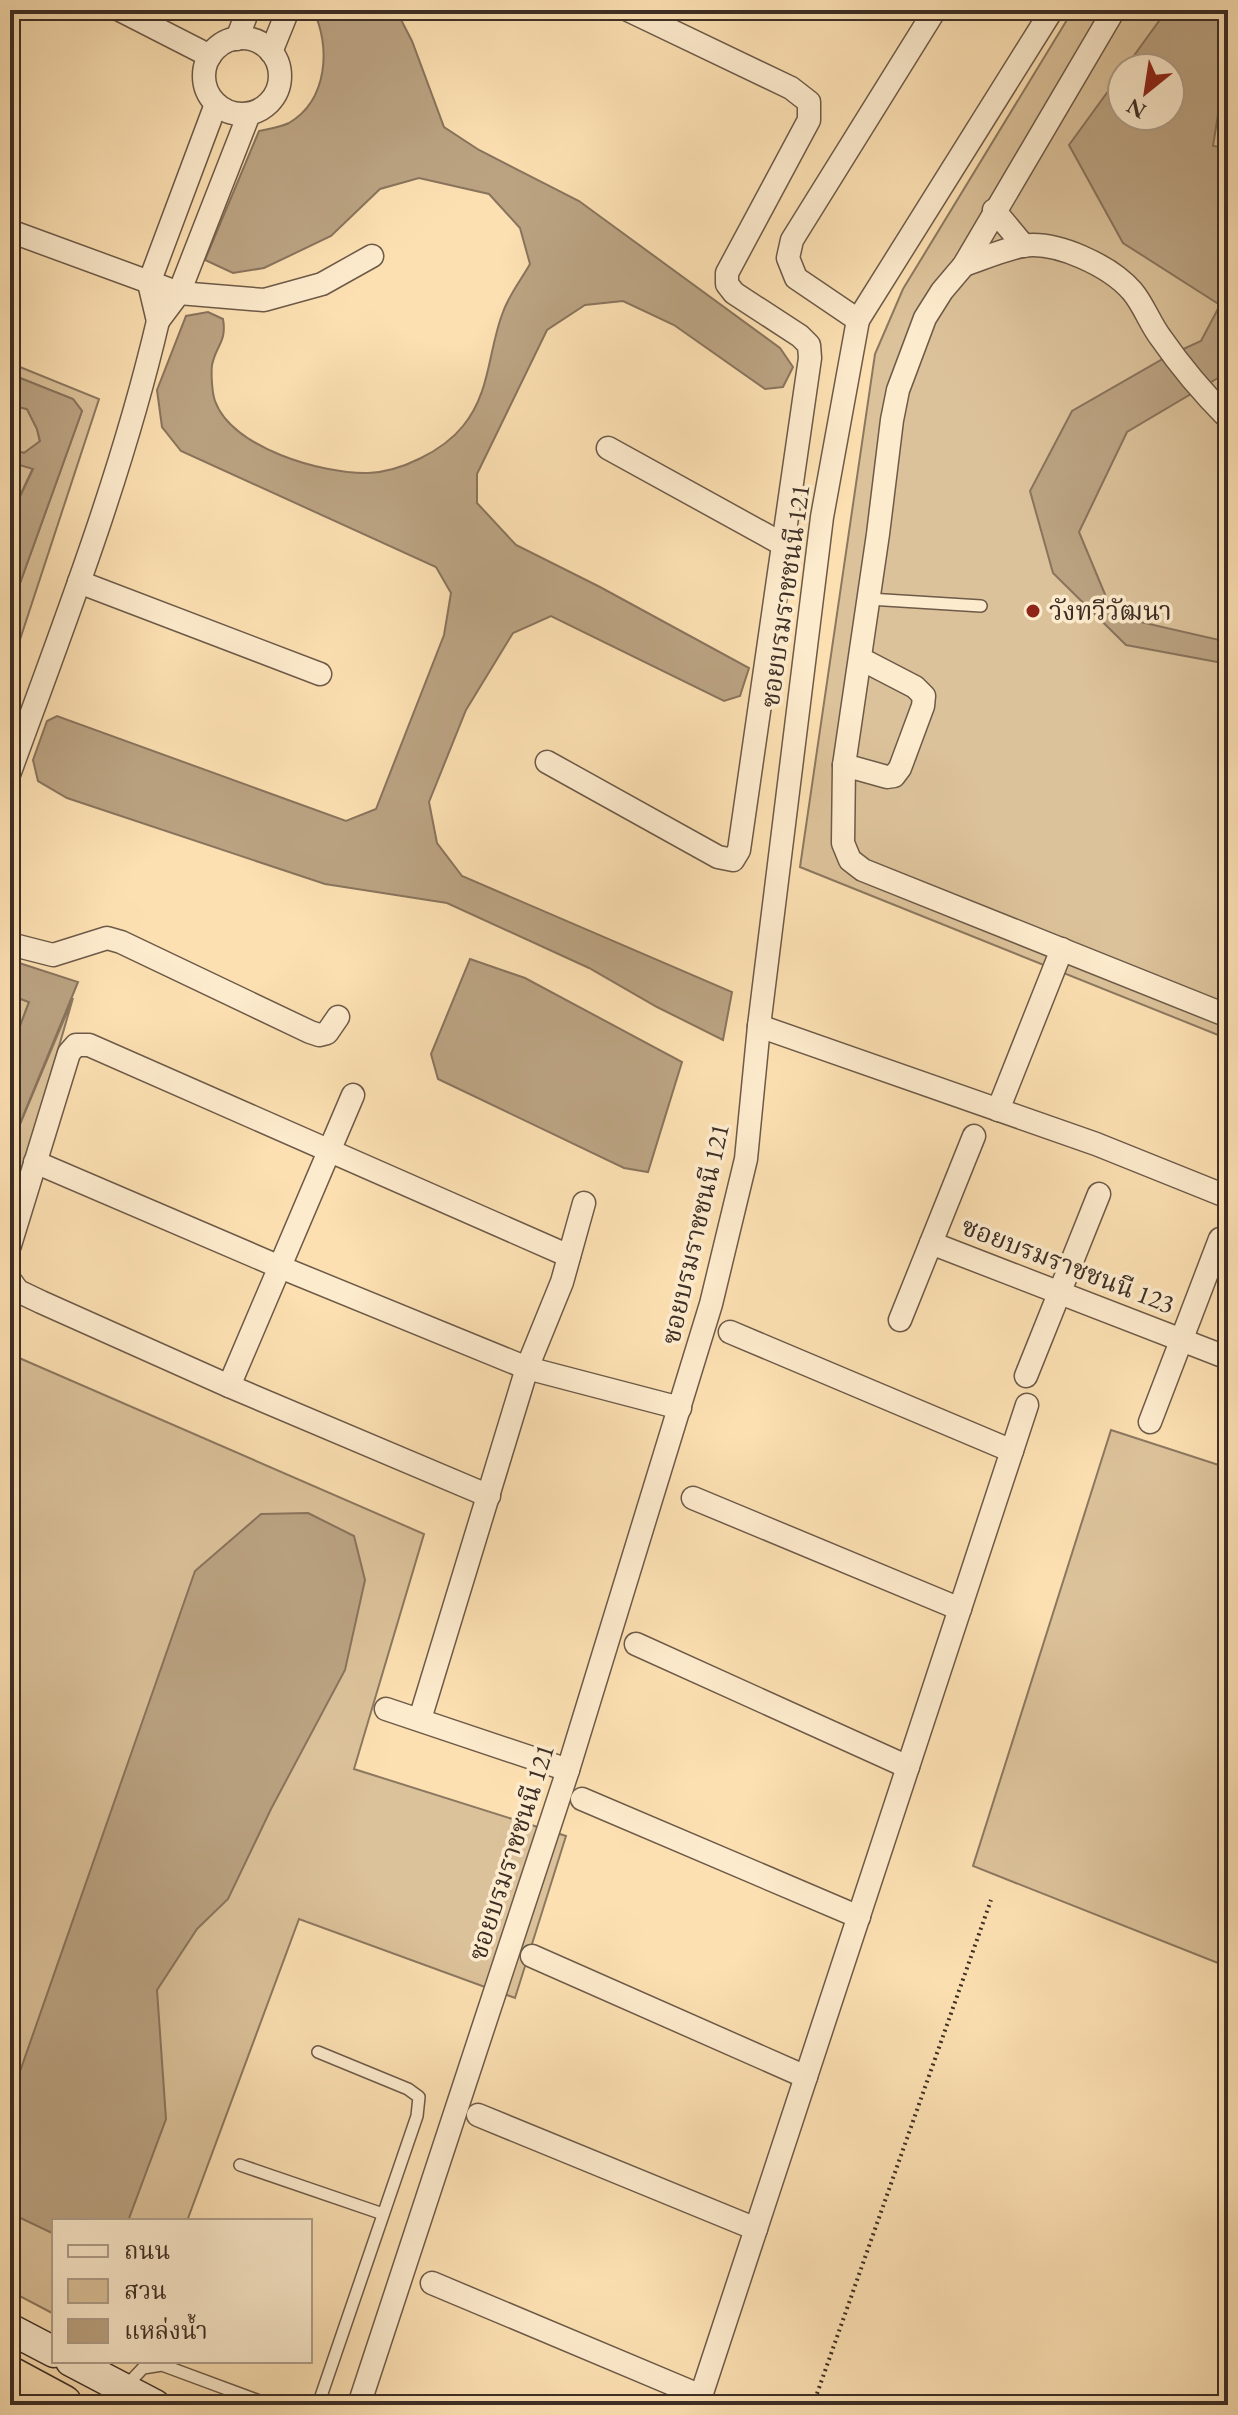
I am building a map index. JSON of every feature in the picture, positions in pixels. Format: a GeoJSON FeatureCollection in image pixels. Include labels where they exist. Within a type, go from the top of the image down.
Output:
{"type":"FeatureCollection","features":[{"type":"Feature","properties":{"kind":"highway"},"geometry":{"type":"LineString","coordinates":[[10,2377],[62,2405]]}},
{"type":"Feature","properties":{"kind":"main road"},"geometry":{"type":"LineString","coordinates":[[10,2329],[52,2351]]}},
{"type":"Feature","properties":{"kind":"main road"},"geometry":{"type":"LineString","coordinates":[[75,2363],[155,2405]]}},
{"type":"Feature","properties":{"kind":"street"},"geometry":{"type":"LineString","coordinates":[[120,10],[210,56]]}},
{"type":"Feature","properties":{"kind":"street"},"geometry":{"type":"LineString","coordinates":[[237,39],[248,10]]}},
{"type":"Feature","properties":{"kind":"street"},"geometry":{"type":"LineString","coordinates":[[271,52],[288,10]]}},
{"type":"Feature","properties":{"kind":"street"},"geometry":{"type":"LineString","coordinates":[[547,762],[718,857],[733,860],[739,850],[810,358],[809,345],[800,336],[734,293],[727,284],[727,273],[809,120],[809,102],[791,88],[628,10]]}},
{"type":"Feature","properties":{"kind":"street"},"geometry":{"type":"LineString","coordinates":[[935,10],[792,240],[788,258],[796,278],[858,320],[1052,10]]}},
{"type":"Feature","properties":{"kind":"street"},"geometry":{"type":"LineString","coordinates":[[1114,10],[964,265],[925,318],[898,390],[844,765],[843,843],[850,860],[863,870],[1228,1016]]}},
{"type":"Feature","properties":{"kind":"street"},"geometry":{"type":"LineString","coordinates":[[237,39],[256,41],[271,52],[280,72],[276,95],[269,104],[249,114],[226,111],[216,104],[205,87],[205,66],[210,56],[226,42],[237,39]]}},
{"type":"Feature","properties":{"kind":"street"},"geometry":{"type":"LineString","coordinates":[[158,321],[149,283],[216,104]]}},
{"type":"Feature","properties":{"kind":"street"},"geometry":{"type":"LineString","coordinates":[[10,772],[79,582],[142,390],[158,321],[179,293],[249,114]]}},
{"type":"Feature","properties":{"kind":"street"},"geometry":{"type":"LineString","coordinates":[[994,210],[1024,246]]}},
{"type":"Feature","properties":{"kind":"street"},"geometry":{"type":"LineString","coordinates":[[10,231],[179,293],[264,300],[322,284],[372,256]]}},
{"type":"Feature","properties":{"kind":"street"},"geometry":{"type":"LineString","coordinates":[[964,265],[1024,246],[1055,249],[1085,258],[1133,292],[1159,336],[1203,394],[1228,418]]}},
{"type":"Feature","properties":{"kind":"street","name":"ซอยบรมราชชนนี 121"},"geometry":{"type":"LineString","coordinates":[[359,2405],[568,1770],[711,1304],[746,1159],[759,1026],[822,517],[858,320]]}},
{"type":"Feature","properties":{"kind":"street"},"geometry":{"type":"LineString","coordinates":[[608,448],[784,545]]}},
{"type":"Feature","properties":{"kind":"street"},"geometry":{"type":"LineString","coordinates":[[79,582],[320,674]]}},
{"type":"Feature","properties":{"kind":"street"},"geometry":{"type":"LineString","coordinates":[[844,765],[887,777],[894,776],[900,768],[923,706],[924,696],[915,687],[861,659]]}},
{"type":"Feature","properties":{"kind":"street"},"geometry":{"type":"LineString","coordinates":[[10,944],[53,955],[107,938],[310,1032],[319,1035],[327,1033],[338,1017]]}},
{"type":"Feature","properties":{"kind":"street"},"geometry":{"type":"LineString","coordinates":[[998,1110],[1062,949]]}},
{"type":"Feature","properties":{"kind":"street"},"geometry":{"type":"LineString","coordinates":[[759,1026],[1096,1144],[1228,1197]]}},
{"type":"Feature","properties":{"kind":"street"},"geometry":{"type":"LineString","coordinates":[[10,1245],[69,1053],[76,1045],[89,1045],[569,1256]]}},
{"type":"Feature","properties":{"kind":"street"},"geometry":{"type":"LineString","coordinates":[[229,1386],[353,1095]]}},
{"type":"Feature","properties":{"kind":"street"},"geometry":{"type":"LineString","coordinates":[[900,1320],[974,1136]]}},
{"type":"Feature","properties":{"kind":"street"},"geometry":{"type":"LineString","coordinates":[[35,1162],[527,1368],[680,1408]]}},
{"type":"Feature","properties":{"kind":"street"},"geometry":{"type":"LineString","coordinates":[[1026,1376],[1099,1194]]}},
{"type":"Feature","properties":{"kind":"street"},"geometry":{"type":"LineString","coordinates":[[420,1719],[527,1368],[562,1282],[584,1203]]}},
{"type":"Feature","properties":{"kind":"street"},"geometry":{"type":"LineString","coordinates":[[1150,1422],[1220,1239]]}},
{"type":"Feature","properties":{"kind":"street","name":"ซอยบรมราชชนนี 123"},"geometry":{"type":"LineString","coordinates":[[931,1243],[1228,1358]]}},
{"type":"Feature","properties":{"kind":"street"},"geometry":{"type":"LineString","coordinates":[[10,1280],[18,1291],[30,1297],[229,1386],[489,1496]]}},
{"type":"Feature","properties":{"kind":"street"},"geometry":{"type":"LineString","coordinates":[[730,1332],[1012,1451]]}},
{"type":"Feature","properties":{"kind":"street"},"geometry":{"type":"LineString","coordinates":[[432,2283],[700,2400],[1027,1405]]}},
{"type":"Feature","properties":{"kind":"street"},"geometry":{"type":"LineString","coordinates":[[693,1498],[960,1609]]}},
{"type":"Feature","properties":{"kind":"street"},"geometry":{"type":"LineString","coordinates":[[636,1644],[908,1767]]}},
{"type":"Feature","properties":{"kind":"street"},"geometry":{"type":"LineString","coordinates":[[386,1709],[568,1770]]}},
{"type":"Feature","properties":{"kind":"street"},"geometry":{"type":"LineString","coordinates":[[582,1799],[859,1917]]}},
{"type":"Feature","properties":{"kind":"street"},"geometry":{"type":"LineString","coordinates":[[532,1956],[806,2077]]}},
{"type":"Feature","properties":{"kind":"street"},"geometry":{"type":"LineString","coordinates":[[478,2115],[756,2229]]}},
{"type":"Feature","properties":{"kind":"lane"},"geometry":{"type":"LineString","coordinates":[[869,599],[981,606]]}},
{"type":"Feature","properties":{"kind":"lane"},"geometry":{"type":"LineString","coordinates":[[318,2052],[408,2089],[419,2097],[417,2116],[318,2405]]}},
{"type":"Feature","properties":{"kind":"lane"},"geometry":{"type":"LineString","coordinates":[[240,2165],[383,2214]]}},
{"type":"Feature","properties":{"kind":"lane"},"geometry":{"type":"LineString","coordinates":[[123,2388],[143,2368],[162,2365],[270,2405]]}},
{"type":"Feature","properties":{"kind":"path"},"geometry":{"type":"LineString","coordinates":[[813,2405],[991,1900]]}},
{"type":"Feature","properties":{"kind":"green space","name":"วังทวีวัฒนา"},"geometry":{"type":"Polygon","coordinates":[[[1073,10],[1228,10],[1228,1039],[800,867],[875,354],[903,289],[1073,10]]]}},
{"type":"Feature","properties":{"kind":"green space"},"geometry":{"type":"Polygon","coordinates":[[[10,363],[99,399],[10,670],[10,611],[82,411],[73,399],[10,374],[10,363]]]}},
{"type":"Feature","properties":{"kind":"green space"},"geometry":{"type":"Polygon","coordinates":[[[10,405],[27,409],[37,429],[40,442],[24,453],[10,449],[10,405]]]}},
{"type":"Feature","properties":{"kind":"green space"},"geometry":{"type":"Polygon","coordinates":[[[10,462],[33,468],[17,502],[10,498],[10,462]]]}},
{"type":"Feature","properties":{"kind":"green space"},"geometry":{"type":"Polygon","coordinates":[[[10,995],[29,1002],[10,1053],[10,995]]]}},
{"type":"Feature","properties":{"kind":"green space"},"geometry":{"type":"Polygon","coordinates":[[[73,998],[15,1198],[10,1196],[10,1148],[73,998]]]}},
{"type":"Feature","properties":{"kind":"green space"},"geometry":{"type":"Polygon","coordinates":[[[10,1354],[424,1534],[354,1769],[566,1836],[515,1998],[299,1919],[188,2219],[52,2219],[52,2313],[10,2291],[10,1354]]]}},
{"type":"Feature","properties":{"kind":"green space"},"geometry":{"type":"Polygon","coordinates":[[[1111,1430],[1228,1468],[1228,1967],[973,1866],[1111,1430]]]}},
{"type":"Feature","properties":{"kind":"water"},"geometry":{"type":"Polygon","coordinates":[[[313,10],[396,10],[412,41],[444,127],[479,150],[579,201],[780,348],[793,367],[783,387],[765,389],[674,325],[623,301],[585,305],[547,330],[477,474],[477,503],[516,545],[749,668],[740,696],[724,701],[551,616],[513,633],[466,710],[429,802],[437,843],[462,876],[732,992],[723,1040],[589,968],[447,903],[325,884],[67,798],[38,781],[33,760],[47,721],[57,716],[346,821],[376,809],[444,635],[451,593],[436,567],[181,451],[162,427],[157,390],[186,316],[208,312],[223,319],[224,327],[212,365],[214,398],[225,418],[240,432],[281,455],[327,469],[368,473],[407,464],[444,444],[472,413],[484,385],[503,312],[530,264],[520,228],[489,194],[419,178],[380,189],[331,236],[264,268],[233,273],[205,260],[259,131],[289,123],[312,101],[324,56],[319,24],[313,10]]]}},
{"type":"Feature","properties":{"kind":"water"},"geometry":{"type":"Polygon","coordinates":[[[1167,10],[1228,10],[1228,52],[1213,146],[1228,148],[1228,372],[1127,432],[1079,532],[1114,616],[1228,642],[1228,664],[1126,645],[1053,573],[1030,491],[1072,411],[1168,356],[1201,341],[1220,305],[1123,243],[1069,145],[1106,94],[1106,132],[1186,132],[1186,52],[1137,52],[1167,10]]]}},
{"type":"Feature","properties":{"kind":"water"},"geometry":{"type":"Polygon","coordinates":[[[10,374],[73,399],[82,411],[10,611],[10,532],[14,518],[10,516],[10,498],[18,501],[33,469],[10,462],[10,449],[24,453],[40,441],[27,409],[10,405],[10,374]]]}},
{"type":"Feature","properties":{"kind":"water"},"geometry":{"type":"Polygon","coordinates":[[[470,959],[525,978],[682,1062],[648,1172],[624,1168],[438,1079],[431,1054],[470,959]]]}},
{"type":"Feature","properties":{"kind":"water"},"geometry":{"type":"Polygon","coordinates":[[[10,960],[78,982],[10,1148],[10,1053],[29,1002],[10,995],[10,960]]]}},
{"type":"Feature","properties":{"kind":"water"},"geometry":{"type":"Polygon","coordinates":[[[308,1513],[354,1536],[365,1580],[345,1670],[271,1809],[228,1899],[197,1929],[157,1990],[166,2119],[129,2219],[52,2219],[52,2233],[10,2213],[10,2100],[195,1571],[261,1514],[308,1513]]]}},
{"type":"Feature","properties":{"kind":"place","name":"วังทวีวัฒนา"},"geometry":{"type":"Point","coordinates":[1033,611]}}]}
